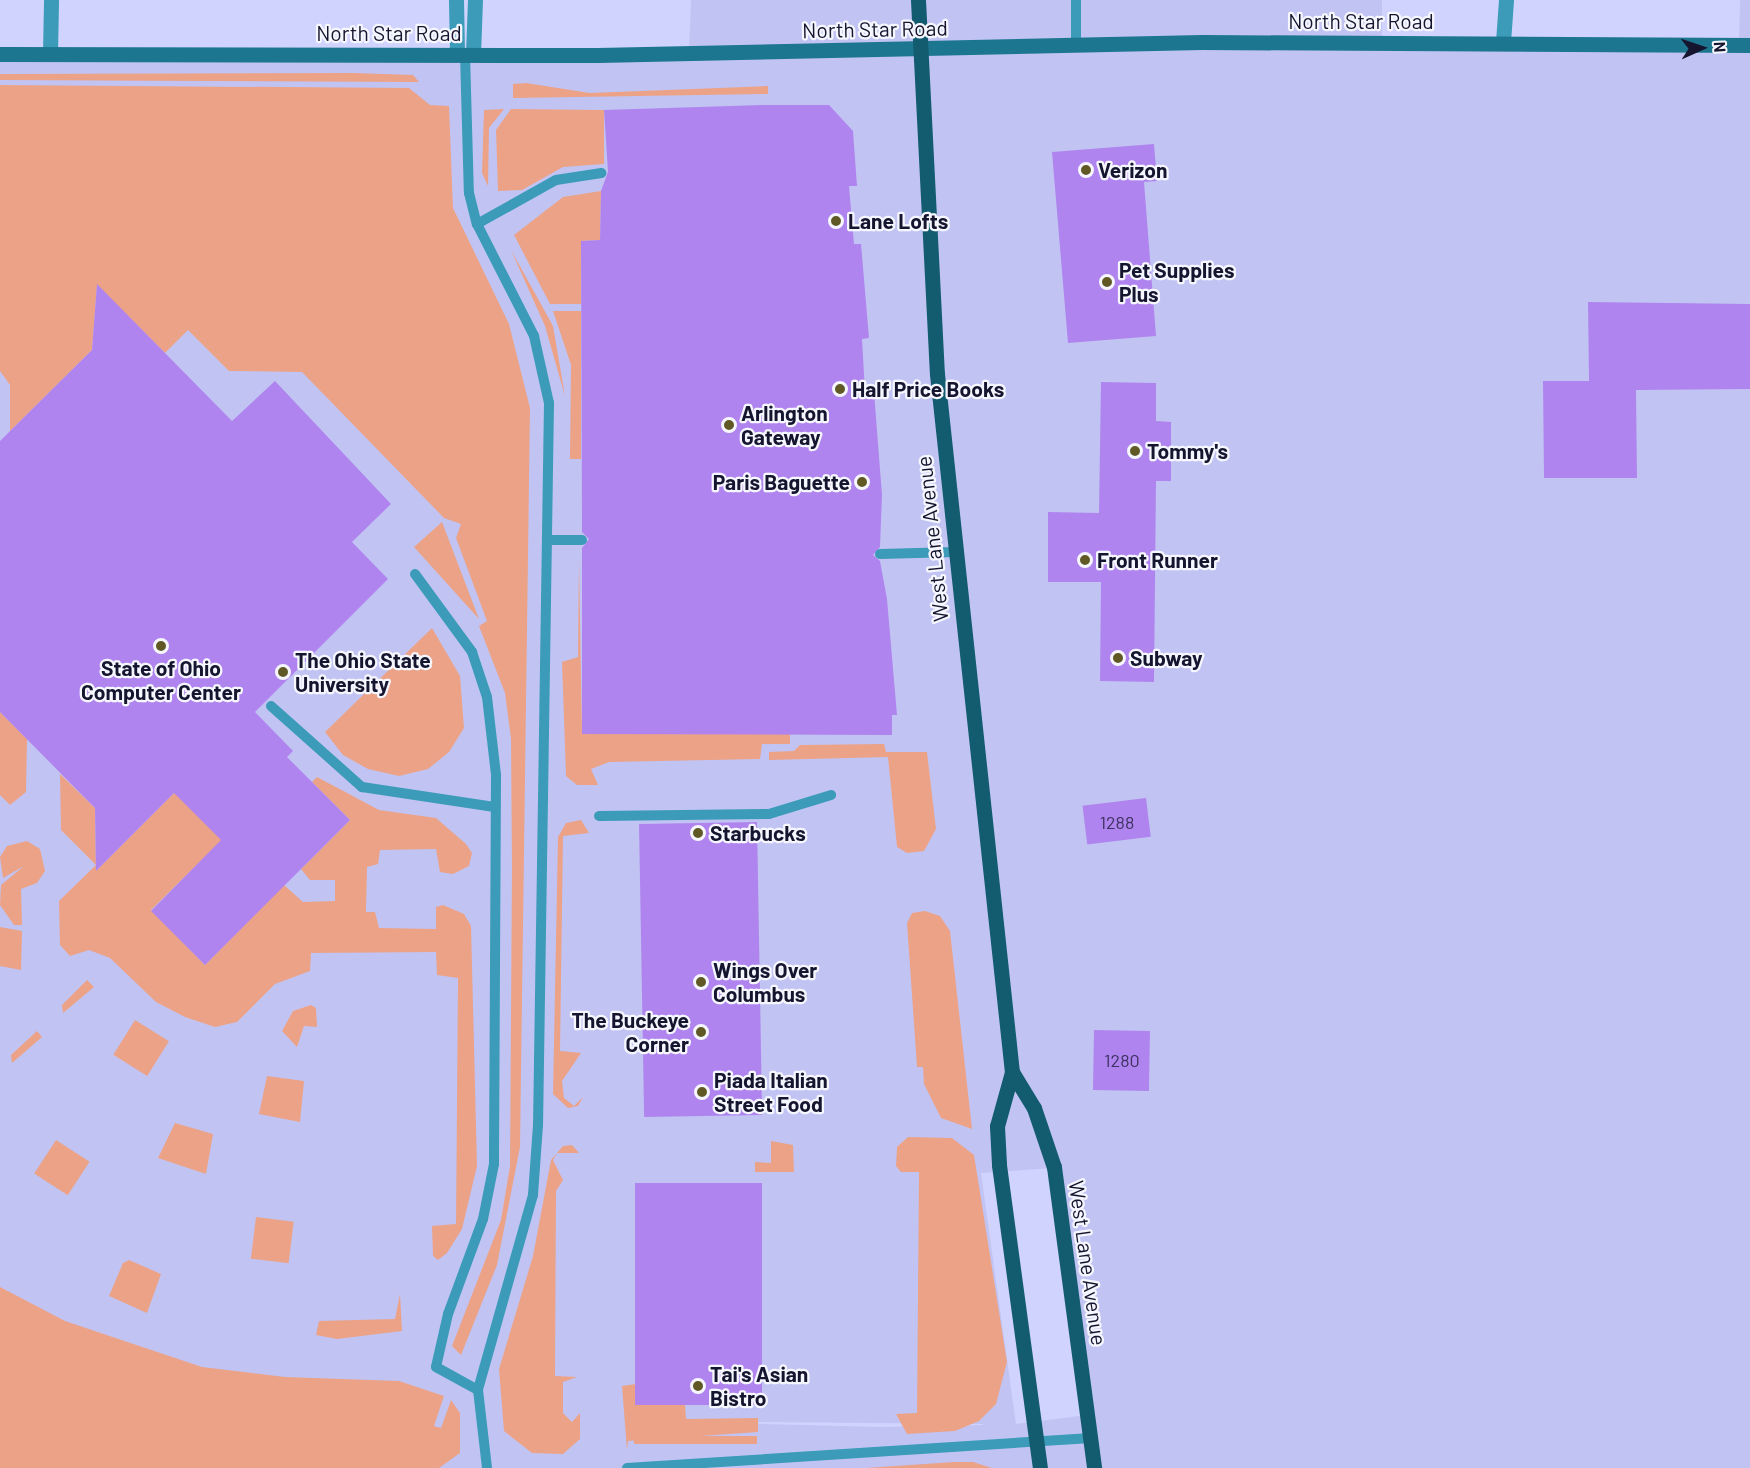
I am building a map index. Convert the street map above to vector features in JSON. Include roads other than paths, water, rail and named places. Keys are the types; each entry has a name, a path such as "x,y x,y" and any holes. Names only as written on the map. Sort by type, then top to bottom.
{"main road":[{"name":"West Lane Avenue","path":"918,0 918,50 937,374 1012,1072 997,1126 999,1165 1040,1468"},
{"name":"West Lane Avenue","path":"1012,1072 1034,1108 1054,1167 1094,1468"}],"street":[{"path":"50,54 51,0"},
{"path":"456,0 465,54"},
{"path":"465,54 475,0"},
{"path":"1503,42 1506,0"},
{"name":"North Star Road","path":"0,54 465,54 918,50 1076,44 1503,42 1750,45"}],"lane":[{"path":"1076,0 1076,44"},
{"path":"465,54 466,162 477,224 518,302 544,372 549,403 534,1183 478,1390 488,1468"},
{"path":"477,224 556,180 601,173"},
{"path":"548,540 582,540"},
{"path":"880,554 955,552"},
{"path":"414,574 472,652 483,686 495,807 494,1164 483,1219 448,1314 436,1366 478,1390"},
{"path":"270,706 362,787 495,807"},
{"path":"599,816 770,814 831,795"},
{"path":"627,1468 1090,1438"}],"place":[{"name":"Verizon","path":"1086,170"},
{"name":"Lane Lofts","path":"836,221"},
{"name":"Pet Supplies Plus","path":"1107,282"},
{"name":"Half Price Books","path":"840,389"},
{"name":"Arlington Gateway","path":"729,425"},
{"name":"Tommy's","path":"1135,451"},
{"name":"Paris Baguette","path":"862,482"},
{"name":"Front Runner","path":"1085,560"},
{"name":"State of Ohio Computer Center","path":"161,646"},
{"name":"Subway","path":"1118,658"},
{"name":"The Ohio State University","path":"283,672"},
{"name":"Starbucks","path":"698,833"},
{"name":"Wings Over Columbus","path":"701,982"},
{"name":"The Buckeye Corner","path":"701,1032"},
{"name":"Piada Italian Street Food","path":"702,1092"},
{"name":"Tai's Asian Bistro","path":"698,1386"}]}
